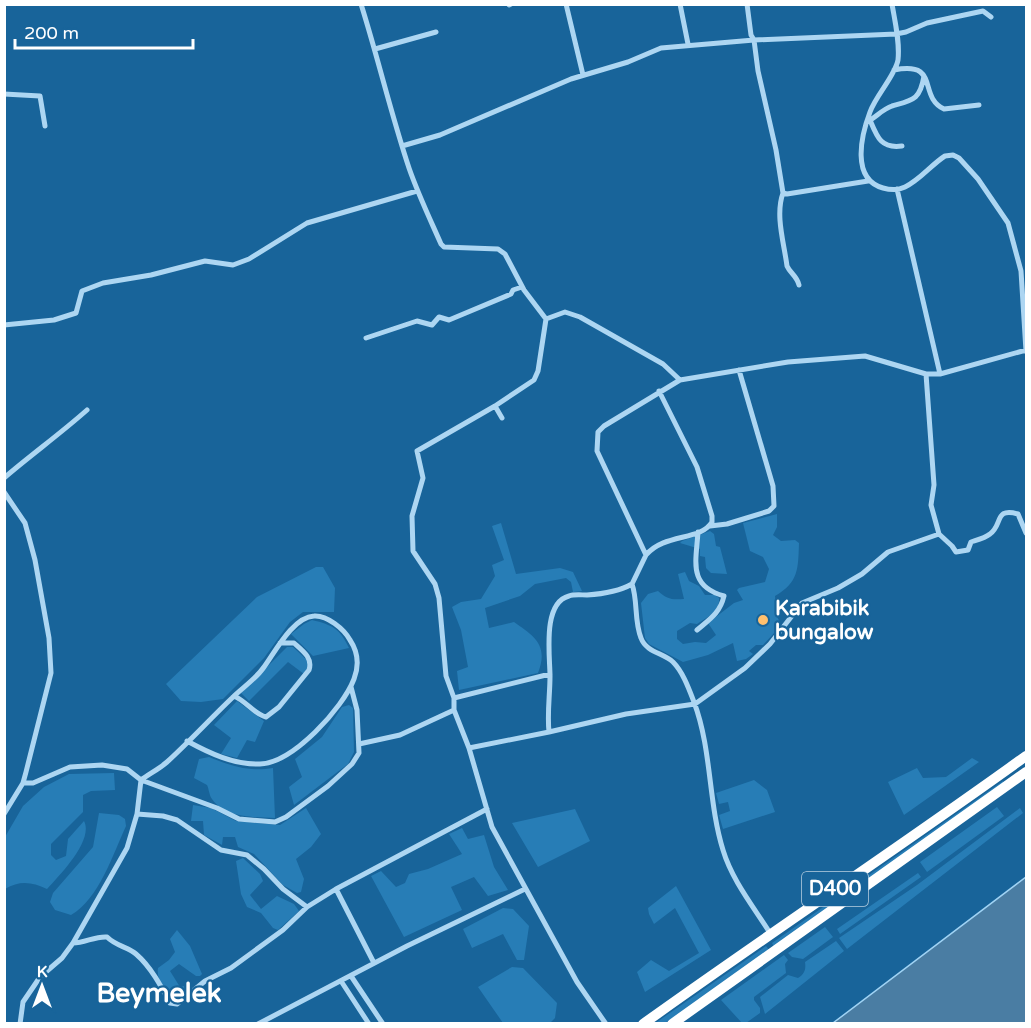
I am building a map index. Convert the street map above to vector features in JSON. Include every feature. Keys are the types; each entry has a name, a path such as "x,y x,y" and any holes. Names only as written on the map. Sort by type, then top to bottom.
{"highway":[{"name":"D400","path":"643,1023 1026,756"},
{"name":"D400","path":"672,1023 1026,772"}],"street":[{"path":"361,4 417,191 444,247 498,249 505,254 522,287 546,319 538,371 534,380 495,406 417,451 423,478 412,516 413,551 435,584 439,598 446,676 454,698 454,710 469,748 492,827 577,982 606,1023"},
{"path":"680,4 688,44"},
{"path":"747,4 751,35 754,40 783,193 780,205 787,266 797,278 799,285"},
{"path":"868,181 862,166 861,150 878,94 898,60 892,4"},
{"path":"565,5 583,75"},
{"path":"402,146 440,135 583,75 628,62 661,48 754,40 896,34 906,33 927,23 946,21 983,11 991,17"},
{"path":"375,49 436,32"},
{"path":"894,70 919,69 940,106 953,109 979,105"},
{"path":"869,121 887,108 915,98 920,91 924,76"},
{"path":"4,94 40,96 45,126"},
{"path":"869,121 885,145 902,146"},
{"path":"646,555 605,470 597,451 596,441 598,432 604,426 659,391 680,380 788,362 865,356 926,374 940,374 1026,351 1025,286 1008,223 978,179 959,158 953,155 945,156 906,186 897,189 886,189 868,181 783,193"},
{"path":"897,189 920,279 940,374"},
{"path":"4,325 54,320 76,314 82,291 104,284 205,261 233,265 249,259 307,223 417,191"},
{"path":"366,338 417,321 432,325 439,317 449,320 511,294 513,290 522,287"},
{"path":"546,319 565,312 580,317 663,364 680,380"},
{"path":"549,732 550,619 556,605 567,596 620,590 632,584 646,555 657,545 710,526 727,524 769,512 774,506 774,486 739,369"},
{"path":"926,374 934,485 930,505 939,534 956,552 961,553 968,550 971,542 990,535 1003,514 1013,513 1018,514 1026,533"},
{"path":"659,391 697,467 712,516 710,526"},
{"path":"495,406 502,418"},
{"path":"4,478 87,410"},
{"path":"4,492 25,523 35,560 50,638 51,674 23,783 4,814"},
{"path":"697,630 716,614 724,596 702,585 697,575 698,532"},
{"path":"469,748 626,714 694,704 746,668 776,637 802,603 838,588 862,574 888,552 939,534"},
{"path":"632,584 640,637 650,649 671,661 679,669 694,704 706,751 714,812 730,869 770,933"},
{"path":"20,1023 23,1002 40,977 62,958 73,943 127,848 137,814 141,780 165,764 187,741 262,670 292,628 314,616 327,620 345,632 352,643 358,667 351,687 308,741 285,756 261,765 213,755 187,741"},
{"path":"234,696 260,716 266,717 279,707 309,670 311,664 309,658 294,643 280,643"},
{"path":"454,698 550,674"},
{"path":"23,783 33,783 70,767 102,765 127,769 141,780 217,808 239,819 275,822 286,817 328,786 352,764 359,753 357,710 351,687"},
{"path":"359,744 400,735 454,710"},
{"path":"73,943 84,943 107,937 113,943 135,953 158,981 170,1003 177,1004 205,981 231,968 283,930 307,907 336,889 487,809"},
{"path":"137,814 163,816 177,820 221,850 247,855 283,889 307,907"},
{"path":"336,889 374,963"},
{"path":"258,1023 434,932 525,889"},
{"path":"351,976 383,1023"},
{"path":"341,981 369,1023"}],"shaded area":[{"path":"777,514 777,527 773,535 781,541 795,540 799,543 798,560 793,580 775,596 777,617 780,622 776,631 763,645 756,645 749,651 753,654 737,661 733,643 708,655 683,662 649,644 645,638 641,603 648,594 658,591 670,598 684,599 678,574 685,572 689,581 699,586 705,595 715,595 719,598 719,603 715,611 697,624 690,623 677,631 677,639 683,644 706,643 716,635 708,623 734,603 743,600 737,590 739,588 765,582 769,569 763,557 750,551 743,523"},
{"path":"501,523 516,574 560,568 573,572 582,591 573,592 571,582 566,578 535,584 520,596 485,608 489,628 514,622 538,642 542,655 538,673 459,690 457,671 468,667 461,630 452,607 461,602 481,599 495,576 492,565 504,560 492,526"},
{"path":"710,531 714,534 716,546 720,547 727,574 711,573 706,568 705,557 700,556 700,549 680,543"},
{"path":"316,567 323,567 335,588 334,612 303,612 290,622 264,658 223,699 201,702 181,701 166,684 257,597"},
{"path":"312,620 335,629 349,648 313,656 291,634"},
{"path":"287,647 293,647 308,661 304,674 288,662 249,701 241,693"},
{"path":"237,701 264,721 255,742 247,740 237,758 221,754 231,738 214,725"},
{"path":"349,705 353,708 354,752 348,764 294,805 289,787 302,777 295,759 322,737 342,707"},
{"path":"209,757 240,767 273,768 275,818 240,815 224,810 218,805 211,797 207,785 194,778 199,759"},
{"path":"972,758 979,762 904,815 888,782 917,768 923,778 946,777"},
{"path":"114,773 115,790 91,791 83,795 83,812 51,844 51,855 56,860 66,856 68,839 84,821 86,829 80,847 47,889 26,883 5,889 5,837 23,806 44,787 69,774"},
{"path":"754,780 767,790 775,812 723,829 719,815 730,811 728,802 719,804 716,793"},
{"path":"1003,781 1005,784 774,947 772,943"},
{"path":"193,805 211,808 236,821 280,825 306,808 321,834 311,847 296,859 304,879 301,892 297,893 283,885 254,854 238,847 235,837 223,837 222,845 204,835 203,821 191,821"},
{"path":"997,807 1004,816 927,872 920,862"},
{"path":"1020,808 1023,813 847,949 839,938 917,885"},
{"path":"575,809 590,841 538,867 512,823"},
{"path":"99,813 119,815 125,819 126,826 110,862 97,887 81,908 71,915 55,910 50,902 53,893 93,847"},
{"path":"462,828 468,839 484,835 494,867 508,890 488,896 474,877 451,887 462,910 404,937 371,876 381,871 396,887 405,883 409,874 428,869 462,854 449,834"},
{"path":"243,858 260,874 263,881 250,895 261,909 277,896 294,904 299,911 278,930 273,928 261,913 247,907 241,894 236,861"},
{"path":"918,873 921,877 840,934 837,929"},
{"path":"1026,877 1026,1023 833,1023"},
{"path":"676,886 711,950 645,992 637,972 651,960 669,971 699,953 675,908 654,924 649,914 648,908"},
{"path":"503,908 513,909 529,926 524,960 517,960 503,934 472,948 463,929"},
{"path":"825,927 833,937 803,959 792,957 788,953"},
{"path":"177,930 190,946 202,974 196,976 179,964 170,971 180,987 184,986 188,989 174,1001 162,986 158,977 158,968 175,952 170,939"},
{"path":"836,941 844,951 765,1014 760,997 788,975 798,978 804,971 805,962"},
{"path":"766,946 770,951 665,1023 654,1024"},
{"path":"784,955 788,960 785,964 786,973 754,997 760,1013 746,1023 742,1023 721,1000"},
{"path":"512,967 523,968 557,1003 555,1018 550,1023 503,1023 478,987"}],"place":[{"name":"Karabibik bungalow","path":"763,620"}],"district":[{"name":"Beymelek","path":"159,993"}]}
